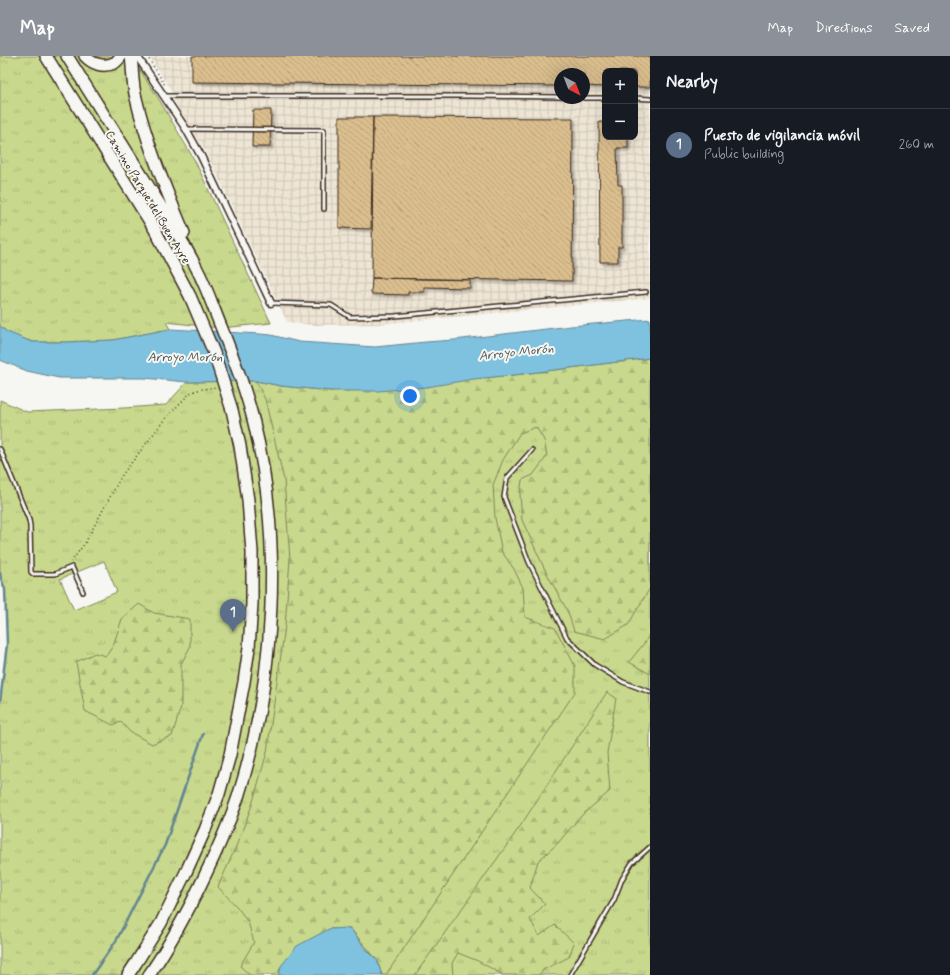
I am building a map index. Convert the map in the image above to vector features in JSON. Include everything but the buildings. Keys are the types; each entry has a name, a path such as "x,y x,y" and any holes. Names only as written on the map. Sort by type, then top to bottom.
{"highway":[{"name":"Camino Parque del Buen Ayre","path":"46,56 154,228 190,296 214,353 232,410 240,446 248,500 252,552 252,604 244,682 230,755 219,794 186,872 161,923 128,975"},
{"name":"Camino Parque del Buen Ayre","path":"67,56 176,230 199,273 212,302 232,355 254,423 262,463 271,539 271,603 268,651 260,704 249,760 224,835 205,876 184,918 149,975"},
{"path":"85,56 88,60 94,63 106,65 115,62 121,56"},
{"path":"132,56 132,77 135,97 144,132 199,273"}],"street":[{"path":"137,56 186,129 271,303"}],"lane":[{"path":"164,96 554,97"},
{"path":"590,98 602,98"},
{"path":"638,98 650,99"},
{"path":"186,129 324,130 324,209"},
{"path":"271,303 331,304 350,317 395,316 646,292"},
{"path":"0,449 29,520 31,572 33,574 55,574 72,566 83,592"},
{"path":"532,450 508,478 504,497 529,562 568,638 595,666 623,682 650,692"},
{"path":"570,975 614,900 622,879 632,863 650,847"}],"path":[{"path":"147,56 170,92 171,96"},
{"path":"63,571 85,543 122,475 165,420 190,394 197,390 212,388 224,383"}],"shaded area":[{"path":"149,56 650,56 650,298 379,324 313,325 287,322 207,154 171,96 172,92"}],"green space":[{"path":"0,56 131,56 160,101 195,161 271,323 221,328 166,322 170,329 113,340 67,342 32,342 7,332 0,326"},
{"path":"650,358 650,975 382,975 377,960 281,966 279,975 0,975 0,702 7,644 5,589 0,573 0,400 27,412 124,408 166,405 187,382 256,381 281,386 331,391 514,375","holes":["104,561 117,592 74,610 60,579"]},
{"path":"650,358 650,588 628,625 605,639 574,631 568,612 546,572 522,520 520,494 522,480 533,475 547,456 544,440 536,427 520,433 503,460 493,485 495,518 502,552 514,569 523,588 525,617 555,628 575,666 575,692 386,975 382,975 377,960 350,928 329,929 281,966 279,975 250,975 240,966 254,942 248,922 238,908 218,887 252,805 267,752 285,626 290,559 284,480 265,399 256,381 281,386 331,391 514,375"},
{"path":"139,604 154,613 190,619 190,647 181,664 181,707 172,736 152,744 130,732 121,722 113,725 85,711 76,662 95,653 106,656 113,646 122,619"},
{"path":"650,632 650,674 629,662 646,641"},
{"path":"607,692 616,698 607,753 610,791 581,816 557,844 538,861 530,888 545,904 530,919 539,936 555,925 574,943 569,957 545,969 538,975 503,975 478,961 458,953 452,963 453,975 415,975 521,825"}],"water":[{"name":"Arroyo Morón","path":"650,319 650,358 474,379 427,387 378,391 331,391 281,386 256,381 187,382 144,378 59,378 27,371 0,360 0,326 7,332 32,342 113,340 170,329 260,334 271,335 299,342 375,347"},
{"path":"350,928 365,948 377,960 382,975 279,975 281,966 297,946 329,929"}],"waterway":[{"path":"0,573 5,589 7,644 0,702"},
{"path":"92,975 116,941 165,845 203,734"}],"place":[{"name":"Puesto de vigilancia móvil","path":"233,632"}]}
